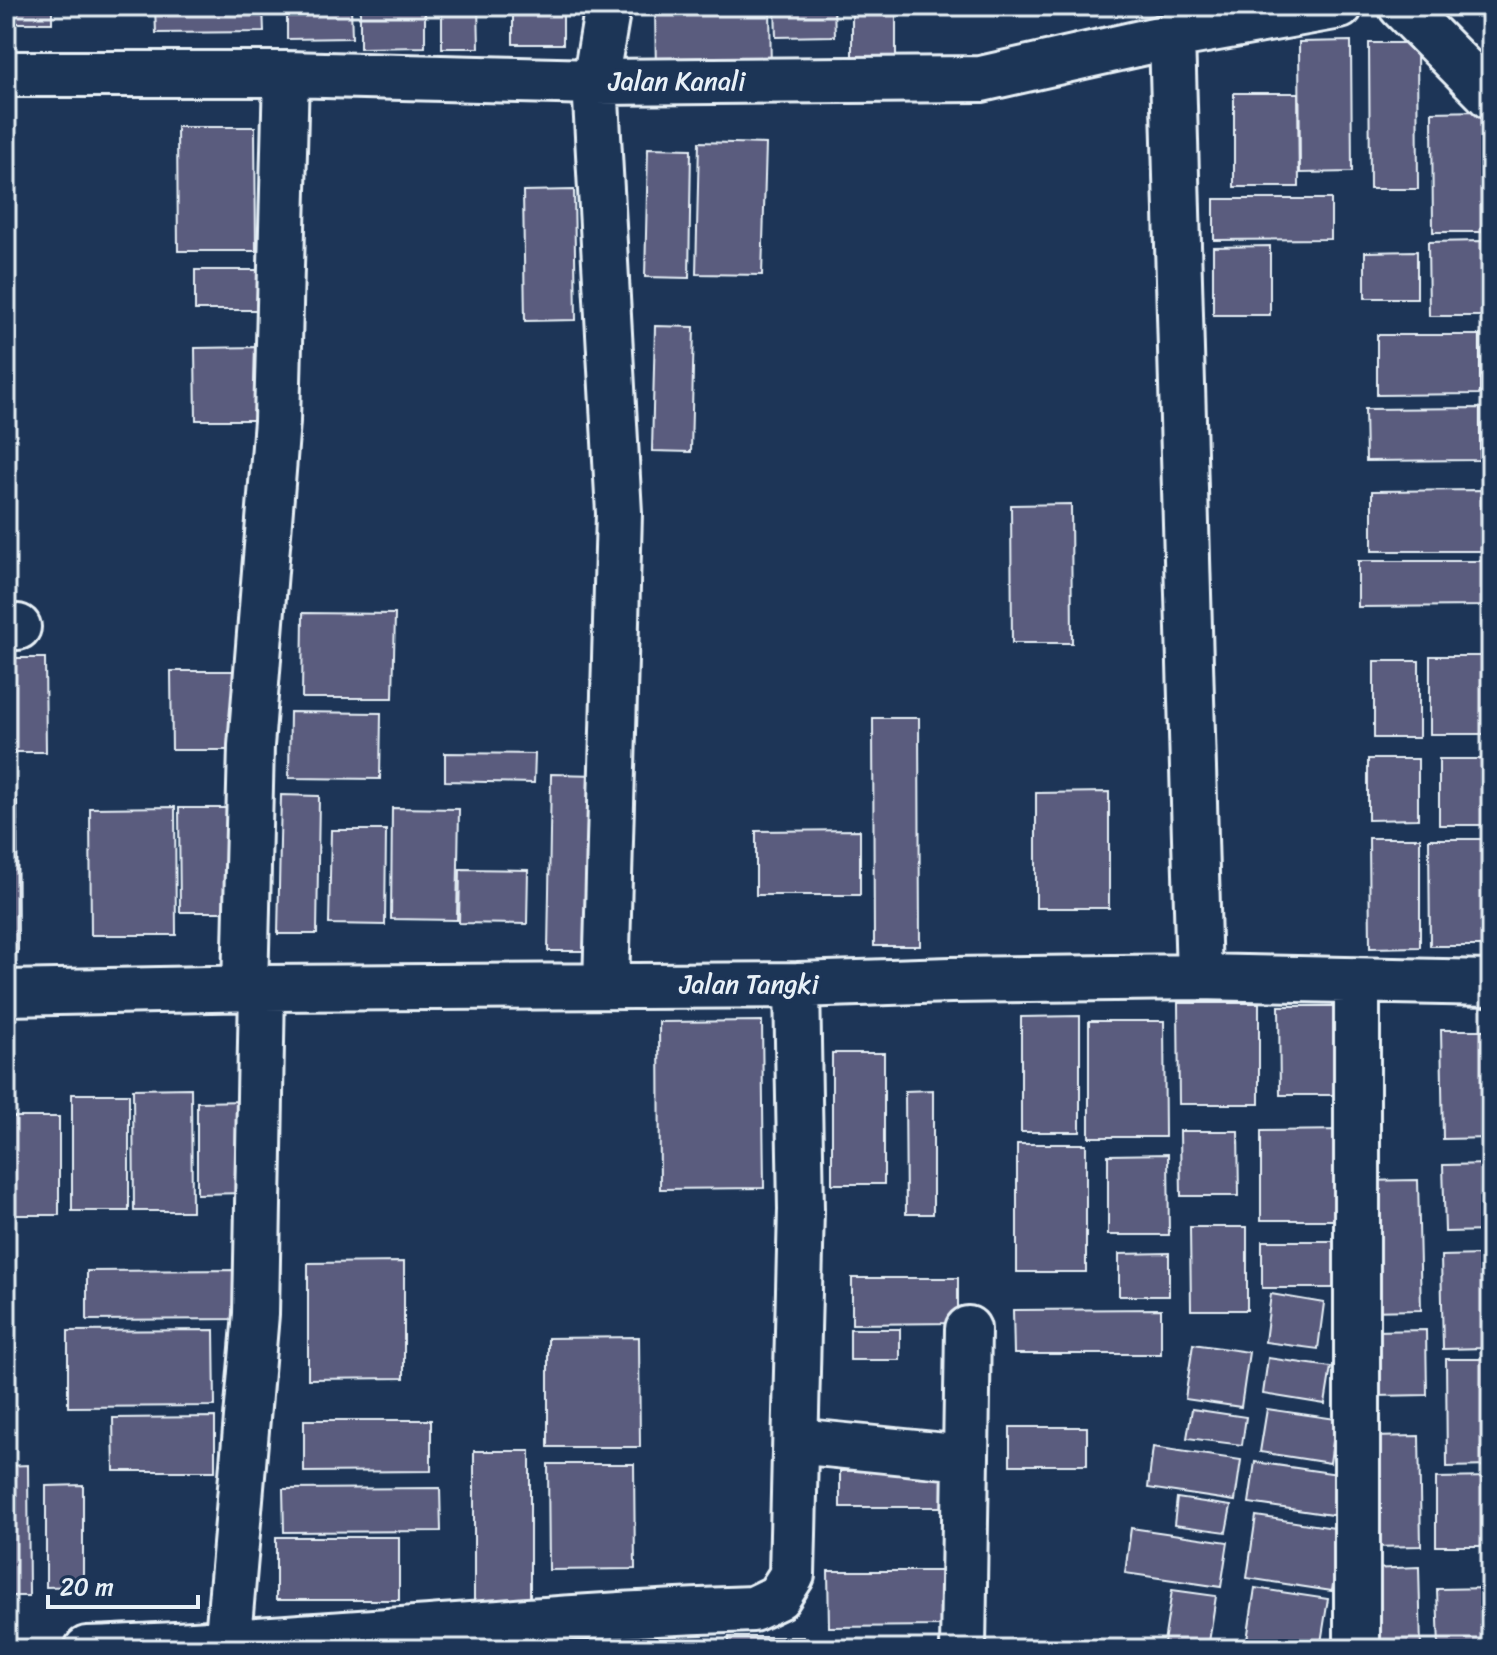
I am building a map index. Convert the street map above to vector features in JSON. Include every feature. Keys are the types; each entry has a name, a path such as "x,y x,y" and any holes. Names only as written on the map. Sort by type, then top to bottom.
{"street":[{"path":"606,986 619,513 595,82 608,6"},
{"name":"Jalan Kanali","path":"6,74 286,74 595,82 981,79 1172,36 1340,6"},
{"path":"1401,6 1491,97"},
{"path":"1172,36 1199,977"},
{"path":"227,1646 256,1314 251,746 277,421 286,74"},
{"name":"Jalan Tangki","path":"6,993 254,988 797,985 1199,977 1491,983"},
{"path":"1357,981 1357,1649"},
{"path":"87,1649 227,1646 381,1631 753,1609 778,1597 792,1575 801,1209 797,985"},
{"path":"963,1649 968,1329"},
{"path":"796,1441 965,1458"}],"building":[{"path":"6,6 52,6 52,23 6,23"},
{"path":"155,6 263,6 264,32 156,33"},
{"path":"287,6 351,6 352,38 287,39"},
{"path":"360,6 425,6 425,47 360,48"},
{"path":"442,6 478,6 479,48 442,48"},
{"path":"513,6 563,6 563,44 513,44"},
{"path":"655,6 770,6 771,73 656,74"},
{"path":"775,6 834,6 835,36 776,37"},
{"path":"852,6 896,6 896,67 852,67"},
{"path":"1351,41 1352,172 1300,173 1299,42"},
{"path":"1369,43 1417,43 1418,189 1370,189"},
{"path":"1234,93 1298,93 1299,187 1234,187"},
{"path":"1481,111 1482,232 1433,232 1432,112"},
{"path":"177,127 255,127 256,251 178,251"},
{"path":"699,142 766,144 762,275 696,274"},
{"path":"648,148 691,149 689,278 645,277"},
{"path":"574,190 576,320 525,321 523,191"},
{"path":"1214,199 1331,199 1331,239 1214,240"},
{"path":"1483,241 1483,316 1429,316 1428,242"},
{"path":"1270,246 1270,315 1213,315 1213,247"},
{"path":"1417,251 1417,298 1365,298 1365,252"},
{"path":"195,270 259,270 259,310 195,310"},
{"path":"655,326 694,327 691,452 652,451"},
{"path":"1377,335 1480,335 1480,394 1377,395"},
{"path":"260,347 260,420 196,420 195,348"},
{"path":"1480,408 1480,460 1366,461 1365,409"},
{"path":"1481,490 1481,551 1372,551 1372,491"},
{"path":"1071,504 1072,643 1012,643 1011,505"},
{"path":"1358,561 1486,561 1486,606 1358,607"},
{"path":"303,613 395,614 393,698 302,698"},
{"path":"1430,656 1491,656 1491,734 1430,734"},
{"path":"6,658 45,658 46,752 6,752"},
{"path":"1374,661 1419,661 1419,738 1374,738"},
{"path":"171,671 237,671 237,750 172,750"},
{"path":"290,712 381,713 380,779 289,778"},
{"path":"873,718 919,718 920,946 874,946"},
{"path":"445,753 535,754 534,783 445,781"},
{"path":"1368,759 1418,759 1418,819 1368,820"},
{"path":"1439,759 1491,759 1491,825 1439,825"},
{"path":"551,774 599,775 596,951 548,951"},
{"path":"1109,792 1109,908 1036,908 1036,793"},
{"path":"281,795 319,796 317,934 278,934"},
{"path":"6,801 17,801 18,953 6,953"},
{"path":"175,807 176,935 91,935 90,808"},
{"path":"179,808 234,808 234,912 180,912"},
{"path":"392,808 459,809 457,920 391,919"},
{"path":"331,830 386,830 385,925 329,924"},
{"path":"860,830 860,895 756,895 756,831"},
{"path":"1369,838 1420,838 1420,947 1370,948"},
{"path":"1429,839 1491,839 1491,946 1430,946"},
{"path":"460,869 528,870 527,924 459,923"},
{"path":"1178,1003 1259,1003 1259,1104 1179,1104"},
{"path":"1279,1006 1345,1006 1345,1095 1280,1095"},
{"path":"1080,1016 1080,1132 1021,1132 1021,1017"},
{"path":"762,1021 764,1188 660,1189 659,1022"},
{"path":"1089,1021 1164,1021 1165,1137 1089,1137"},
{"path":"1441,1030 1490,1030 1491,1138 1443,1139"},
{"path":"832,1053 884,1053 884,1184 832,1184"},
{"path":"191,1088 192,1211 134,1211 133,1089"},
{"path":"933,1090 933,1214 906,1214 905,1091"},
{"path":"72,1094 129,1094 129,1211 72,1211"},
{"path":"246,1101 246,1193 197,1194 197,1102"},
{"path":"9,1117 59,1117 59,1215 9,1215"},
{"path":"1350,1130 1350,1220 1261,1220 1261,1131"},
{"path":"1180,1131 1238,1131 1239,1196 1181,1196"},
{"path":"1017,1144 1086,1144 1086,1272 1017,1272"},
{"path":"1168,1154 1169,1235 1108,1235 1108,1155"},
{"path":"1491,1164 1491,1231 1445,1232 1443,1165"},
{"path":"1418,1180 1421,1310 1363,1311 1360,1181"},
{"path":"1190,1227 1247,1227 1247,1310 1191,1310"},
{"path":"1262,1241 1342,1241 1343,1288 1262,1288"},
{"path":"1169,1253 1169,1296 1119,1296 1119,1254"},
{"path":"1485,1255 1487,1348 1443,1349 1441,1256"},
{"path":"404,1262 404,1378 308,1379 308,1263"},
{"path":"244,1270 244,1319 87,1320 87,1271"},
{"path":"852,1278 958,1278 958,1323 852,1324"},
{"path":"1271,1294 1324,1303 1318,1349 1265,1342"},
{"path":"1161,1309 1161,1354 1014,1354 1013,1310"},
{"path":"850,1329 900,1329 900,1360 850,1360"},
{"path":"214,1330 215,1406 68,1407 68,1331"},
{"path":"1426,1330 1427,1395 1375,1396 1374,1331"},
{"path":"639,1337 640,1447 548,1447 548,1338"},
{"path":"1193,1344 1249,1352 1241,1407 1185,1399"},
{"path":"1268,1358 1331,1367 1325,1404 1263,1394"},
{"path":"1446,1359 1491,1359 1491,1466 1447,1467"},
{"path":"1192,1409 1246,1417 1242,1445 1187,1438"},
{"path":"1267,1409 1336,1419 1330,1463 1260,1452"},
{"path":"215,1417 215,1471 114,1471 113,1418"},
{"path":"304,1420 431,1420 431,1471 304,1472"},
{"path":"1010,1427 1087,1427 1087,1465 1010,1465"},
{"path":"1419,1436 1421,1546 1372,1547 1370,1437"},
{"path":"1153,1447 1241,1460 1235,1501 1148,1488"},
{"path":"474,1451 530,1451 530,1615 474,1616"},
{"path":"1255,1462 1345,1475 1339,1516 1249,1503"},
{"path":"548,1464 634,1464 635,1569 549,1570"},
{"path":"28,1465 29,1596 6,1596 6,1466"},
{"path":"952,1470 953,1507 840,1507 840,1471"},
{"path":"1491,1477 1491,1546 1436,1546 1436,1478"},
{"path":"83,1485 83,1586 46,1587 46,1486"},
{"path":"440,1488 441,1531 284,1532 283,1489"},
{"path":"1177,1498 1231,1506 1226,1532 1174,1525"},
{"path":"1256,1516 1341,1529 1332,1591 1247,1578"},
{"path":"1131,1528 1228,1542 1221,1587 1125,1573"},
{"path":"276,1537 399,1537 399,1600 276,1600"},
{"path":"1419,1567 1421,1649 1371,1649 1369,1569"},
{"path":"828,1571 942,1571 942,1626 829,1627"},
{"path":"1255,1588 1328,1599 1320,1649 1247,1640"},
{"path":"1491,1588 1491,1649 1439,1649 1437,1589"},
{"path":"1172,1590 1216,1596 1208,1649 1163,1649"},
{"path":"729,1637 804,1637 804,1649 729,1649"}]}
